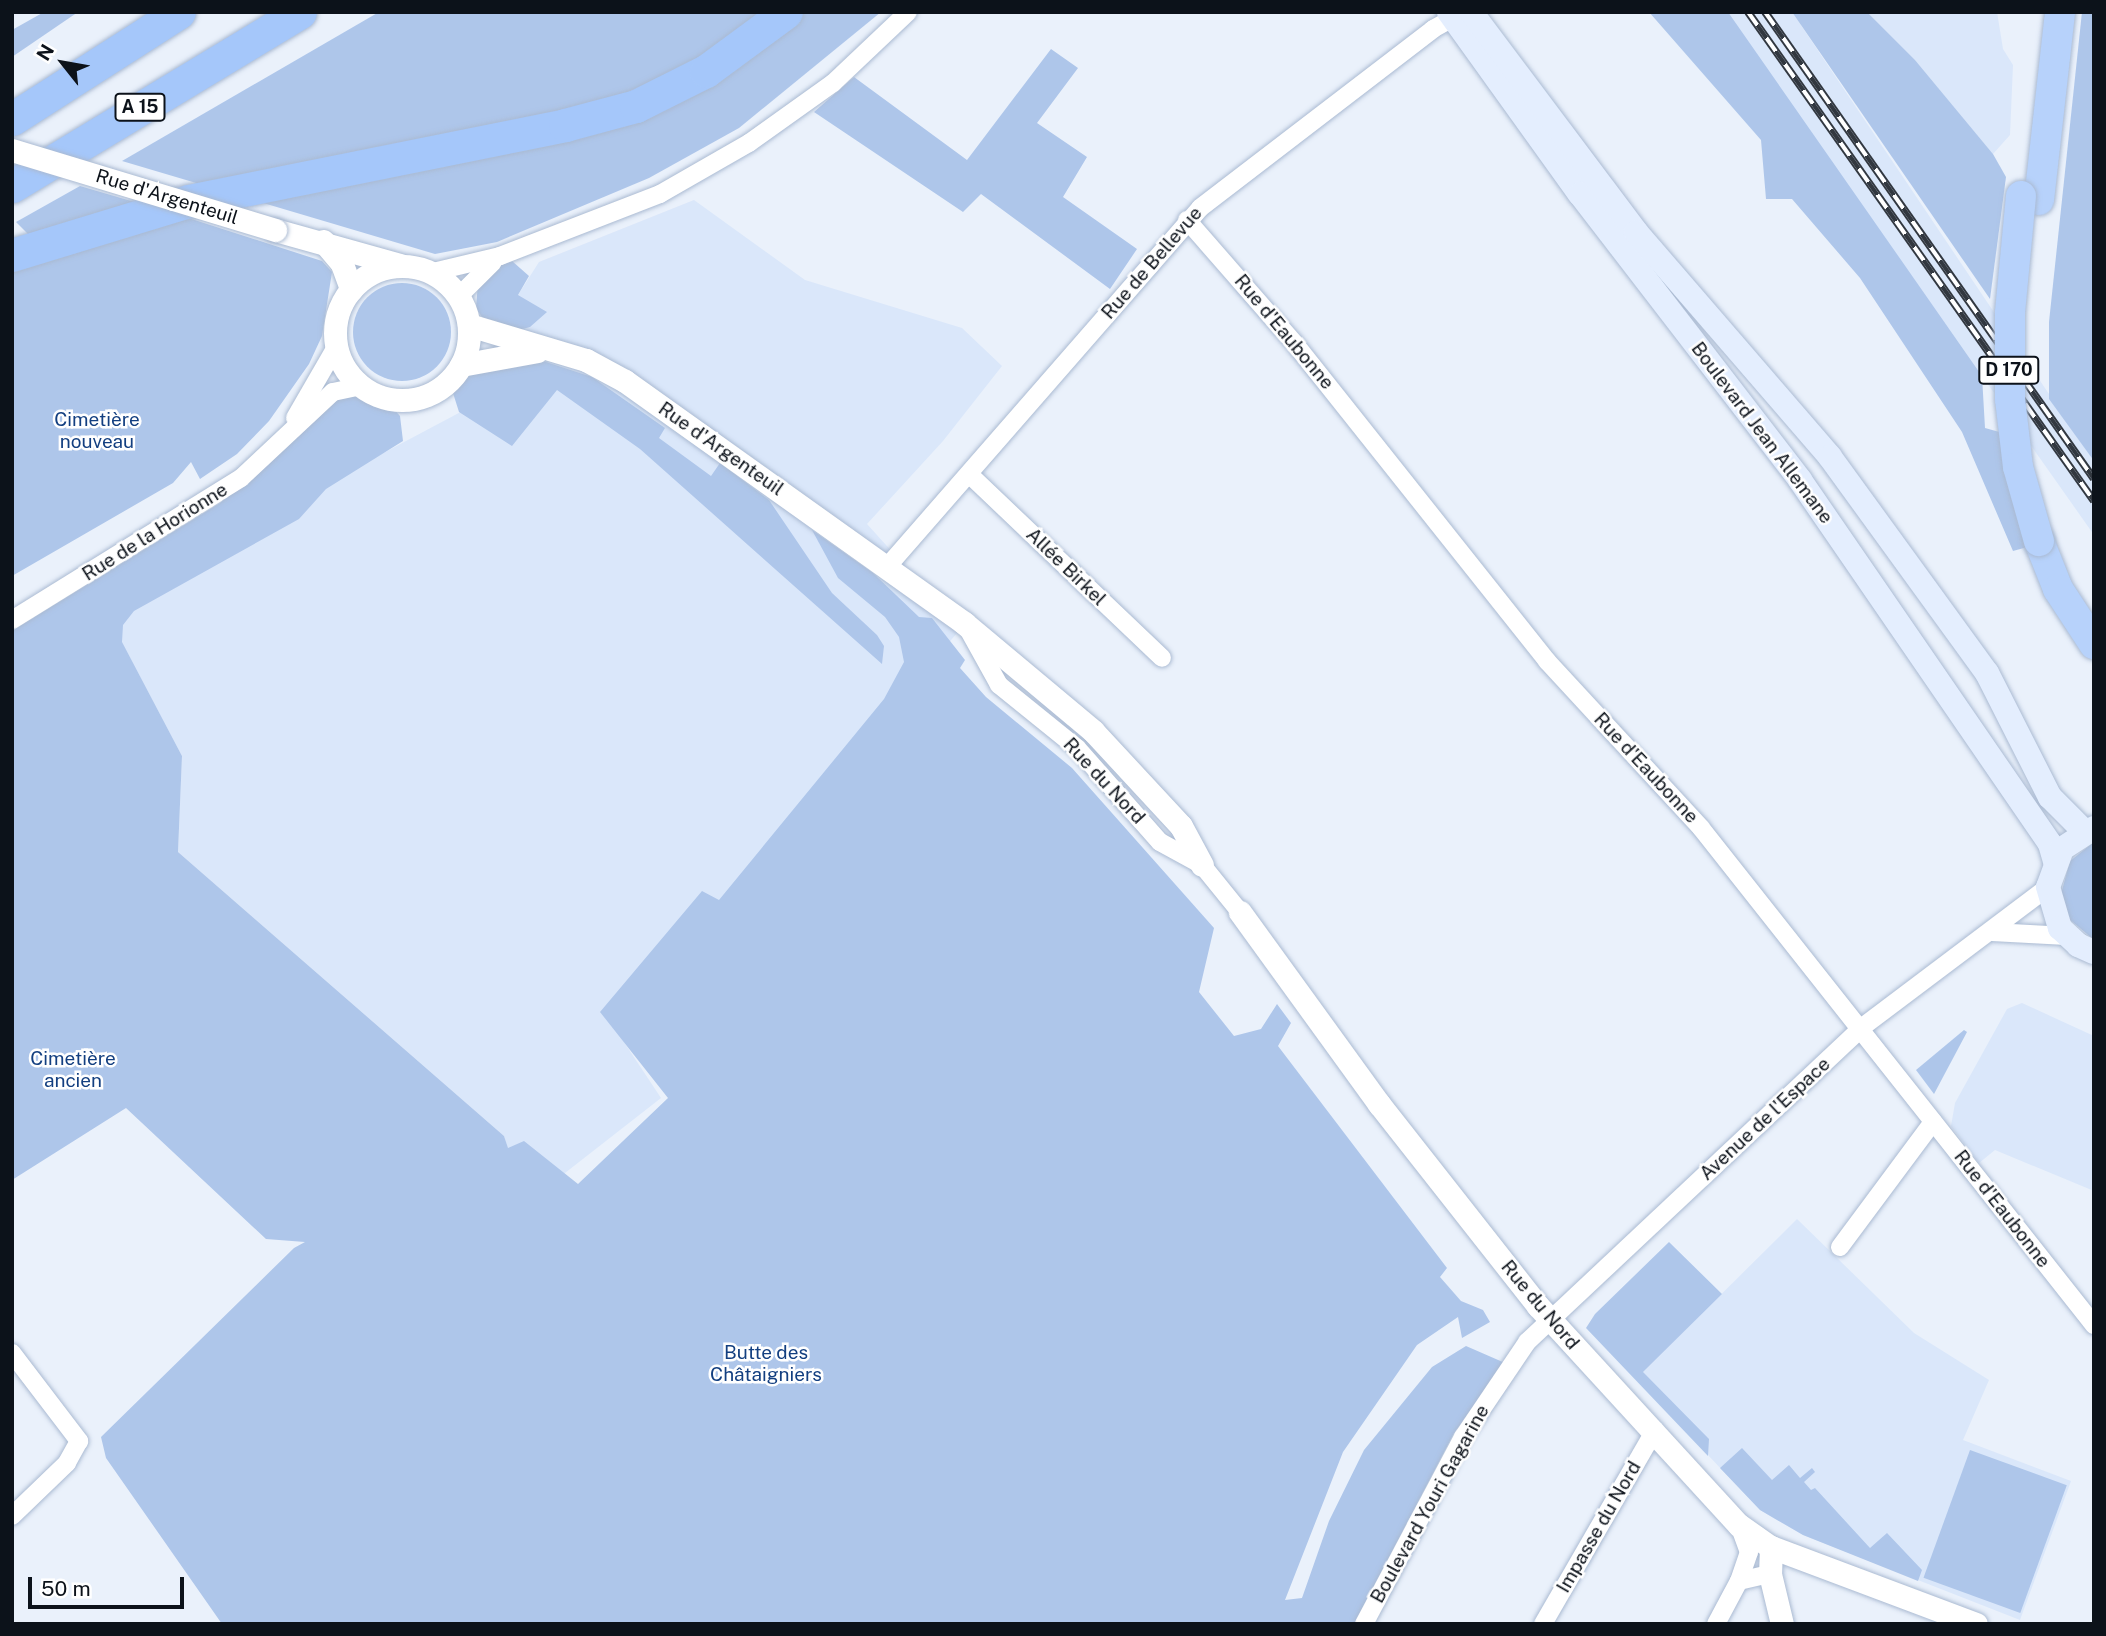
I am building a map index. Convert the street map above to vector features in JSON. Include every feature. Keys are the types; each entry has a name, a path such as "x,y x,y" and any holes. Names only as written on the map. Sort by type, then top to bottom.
{"highway":[{"path":"12,119 179,12"},
{"name":"A 15","path":"12,186 300,12"},
{"path":"12,255 189,201 565,125 636,106 706,71 786,12"},
{"name":"D 170","path":"2030,198 2038,12"},
{"name":"D 170","path":"2060,12 2010,313 2010,399 2018,467 2048,541 2058,589 2094,644"},
{"name":"D 170","path":"2048,541 2094,613"}],"main road":[{"name":"Boulevard Jean Allemane","path":"1460,13 1636,232 1830,457 1987,673 2050,797 2089,830"},
{"name":"Boulevard Jean Allemane","path":"1460,13 1580,194 1800,480 2043,833 2055,861"},
{"path":"2089,830 2055,861 2048,887 2051,908 2067,936 2094,952"}],"street":[{"path":"433,272 459,296 469,325 461,365 445,385 408,400 383,398 361,386 345,369 336,347 335,326 351,289 373,271 400,265 433,272 500,256 660,194 749,143 833,83 908,12"},
{"name":"Rue de Bellevue","path":"887,567 970,475 1187,220 1460,13"},
{"name":"Rue d'Argenteuil","path":"12,150 400,265"},
{"name":"Rue d'Eaubonne","path":"1187,220 1296,344 1547,661 1701,828 2094,1325"},
{"path":"323,241 342,264 351,289"},
{"path":"459,296 500,256"},
{"name":"Rue d'Argenteuil","path":"469,325 545,350 586,360 625,381 887,567"},
{"name":"Rue de la Horionne","path":"288,430 336,347"},
{"name":"Rue d'Argenteuil","path":"461,365 545,350"},
{"name":"Rue de la Horionne","path":"12,620 241,478 288,430 333,392 361,386"},
{"name":"Allée Birkel","path":"970,475 1162,658"},
{"name":"Rue du Nord","path":"887,567 964,623 1093,731 1181,826 1202,865 1240,912 1379,1104 1550,1320 1655,1430 1738,1525 1771,1547 1976,1624"},
{"name":"Avenue de l'Espace","path":"1550,1320 1861,1028 1992,932 2048,887"},
{"path":"1992,932 2067,936"},
{"path":"1840,1247 1933,1122"},
{"name":"Boulevard Youri Gagarine","path":"1364,1624 1463,1437 1527,1342 1550,1320"},
{"path":"12,1353 79,1441 67,1462 12,1516"},
{"name":"Impasse du Nord","path":"1543,1624 1655,1430"},
{"path":"1716,1624 1739,1581 1749,1552 1738,1525"},
{"path":"1771,1547 1770,1574 1782,1624"},
{"path":"1739,1581 1770,1574"}],"shaded area":[{"path":"1726,12 1792,12 2094,461 2094,535"},
{"path":"1867,12 1997,12 2003,49 2013,65 2010,135 1993,154 1915,60"},
{"path":"694,200 805,280 962,328 1002,366 943,441 867,524 961,628 717,924 608,1018 661,1098 524,1205 504,1136 178,852 182,756 101,603 487,398 518,295 539,262"},
{"path":"2022,1003 2094,1036 2094,1191 1995,1150 1979,1163 1951,1126 1955,1103 2007,1009"},
{"path":"1797,1219 1914,1333 1989,1380 1963,1440 2071,1481 2020,1620 1803,1535 1760,1510 1636,1379"}],"green space":[{"path":"44,12 78,12 12,57 12,30"},
{"path":"379,12 881,12 739,128 649,178 497,242 435,254 122,161"},
{"path":"1649,12 1728,12 1982,376 1985,428 2003,433 2031,546 2013,551 1962,432 1860,278 1792,199 1766,199 1761,140"},
{"path":"1792,12 1867,12 1915,60 1993,154 2006,177 1990,299"},
{"path":"2082,12 2094,12 2094,461 2049,399 2049,322"},
{"path":"1051,49 1078,68 1037,123 1087,157 1063,197 1137,249 1110,289 981,194 963,212 814,112 854,77 967,160"},
{"path":"80,186 138,203 29,235 16,222"},
{"name":"Cimetière nouveau","path":"176,214 322,261 332,272 322,336 309,364 269,421 237,454 200,479 191,462 173,483 12,576 12,272"},
{"path":"512,261 529,276 518,295 547,312 530,327 511,332 486,322 476,309 478,282 493,268"},
{"path":"402,283 421,287 437,297 447,313 451,332 447,351 437,367 421,377 402,381 383,377 367,367 357,351 353,332 357,313 367,297 383,287"},
{"path":"514,361 546,362 592,377 665,428 659,438 711,476 720,463 769,500 832,593 877,635 884,646 882,664 640,449 557,390 512,446 459,412 453,393 459,381 483,365"},
{"name":"Butte des Châtaigniers","path":"352,393 392,407 400,416 403,441 326,489 299,519 134,611 123,625 122,642 182,756 178,852 504,1136 508,1148 524,1141 578,1184 668,1098 600,1012 702,891 719,900 884,699 904,662 899,637 885,617 838,578 812,530 873,573 919,617 932,618 965,660 960,668 986,697 1072,768 1214,928 1199,992 1234,1036 1261,1029 1277,1004 1291,1023 1278,1046 1447,1268 1440,1277 1461,1301 1483,1310 1490,1322 1462,1338 1458,1317 1417,1345 1343,1452 1285,1600 1302,1598 1329,1521 1364,1450 1432,1367 1466,1346 1505,1363 1454,1433 1354,1624 222,1624 106,1458 101,1437 294,1248 305,1242 266,1239 126,1108 12,1180 12,631 220,503 286,447 321,407"},
{"path":"2094,842 2094,940 2068,918 2061,894 2070,861"},
{"path":"1964,1030 1967,1032 1934,1094 1916,1070"},
{"path":"1669,1242 1722,1294 1643,1372 1709,1439 1708,1456 1586,1328 1595,1314"},
{"path":"1742,1448 1772,1480 1789,1465 1800,1478 1812,1468 1815,1472 1804,1482 1811,1490 1815,1488 1870,1548 1887,1533 1922,1570 1918,1581 1803,1535 1760,1510 1720,1468"},
{"path":"1970,1450 2067,1485 2020,1613 1923,1578"}],"railway":[{"path":"1748,12 2094,501"},
{"path":"1765,12 2094,479"}],"park label":[{"name":"Cimetière ancien","path":"73,1070"}]}
